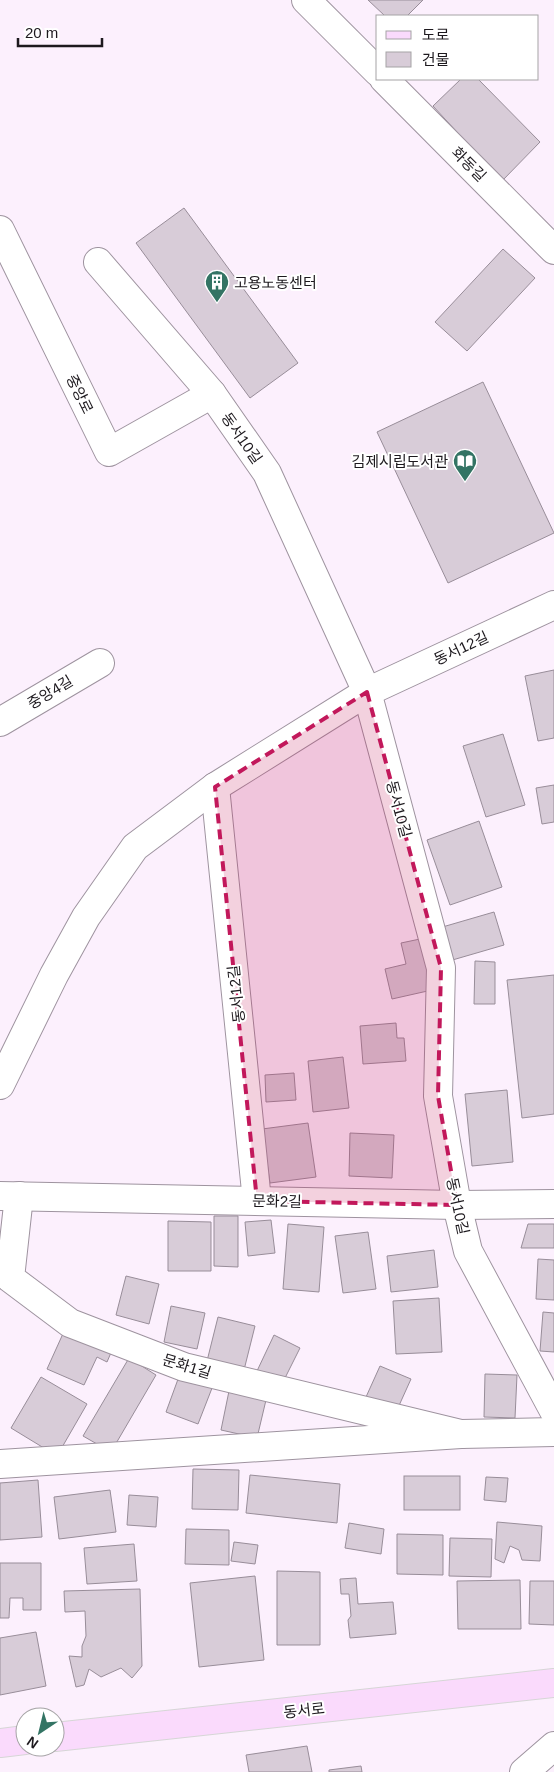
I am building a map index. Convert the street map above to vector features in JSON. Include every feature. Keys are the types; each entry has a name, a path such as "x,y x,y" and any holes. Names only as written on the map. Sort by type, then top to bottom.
{"main road":[{"name":"동서로","path":"65,1736 554,1684"},
{"path":"0,1743 15,1741"}],"street":[{"path":"306,0 376,70"},
{"name":"화동길","path":"385,80 554,250"},
{"name":"중앙로","path":"0,230 109,452 212,394"},
{"name":"동서10길","path":"98,262 212,394 267,473 367,692 442,968 438,1096 457,1205 468,1251 554,1411"},
{"name":"동서12길","path":"0,1085 54,975 86,917 135,847 215,787 367,692 554,605"},
{"name":"중앙4길","path":"0,722 100,663"},
{"name":"동서12길","path":"215,787 257,1200"},
{"name":"문화2길","path":"10,1196 457,1205 554,1204"},
{"name":"문화1길","path":"10,1196 10,1278 70,1323 184,1367 461,1434"},
{"name":"문화1길","path":"0,1464 461,1434 554,1432"},
{"path":"524,1772 554,1746"}],"highlighted area":[{"path":"367,692 441,968 438,1096 457,1205 257,1201 215,787"}],"building":[{"path":"368,0 423,0 408,15 384,15"},
{"path":"460,80 479,80 540,142 502,181 433,106"},
{"name":"고용노동센터","path":"184,208 298,363 250,398 136,243"},
{"path":"503,249 535,278 467,351 435,322"},
{"name":"김제시립도서관","path":"483,382 554,533 448,583 377,432"},
{"path":"554,670 554,738 538,741 525,676"},
{"path":"503,734 525,805 486,817 463,746"},
{"path":"554,785 554,822 542,824 536,788"},
{"path":"479,821 502,887 450,905 427,840"},
{"path":"494,912 504,945 449,961 439,928"},
{"path":"420,939 432,990 392,999 385,969 406,964 401,943"},
{"path":"475,961 495,962 495,1004 474,1004"},
{"path":"554,975 554,1114 522,1118 507,980"},
{"path":"396,1023 397,1038 404,1038 406,1061 363,1064 360,1026"},
{"path":"343,1057 349,1108 313,1112 308,1061"},
{"path":"294,1073 296,1100 266,1102 265,1075"},
{"path":"507,1090 513,1162 472,1166 465,1094"},
{"path":"308,1123 316,1177 270,1183 262,1129"},
{"path":"350,1133 394,1135 392,1178 349,1176"},
{"path":"214,1216 238,1216 238,1267 214,1266"},
{"path":"271,1220 275,1253 248,1256 245,1222"},
{"path":"168,1221 211,1222 211,1271 168,1271"},
{"path":"288,1224 324,1227 319,1292 283,1289"},
{"path":"528,1224 554,1224 554,1248 521,1248"},
{"path":"368,1232 376,1289 343,1293 335,1236"},
{"path":"434,1250 438,1287 391,1292 387,1256"},
{"path":"538,1259 554,1260 554,1300 536,1299"},
{"path":"126,1276 159,1284 149,1324 116,1315"},
{"path":"439,1298 442,1352 396,1354 393,1301"},
{"path":"171,1306 205,1313 197,1349 164,1342"},
{"path":"543,1312 554,1313 554,1352 540,1351"},
{"path":"218,1317 255,1326 244,1370 207,1361"},
{"path":"66,1327 113,1348 107,1362 97,1357 84,1385 47,1369"},
{"path":"274,1335 300,1348 282,1384 257,1371"},
{"path":"129,1358 156,1375 111,1452 83,1436"},
{"path":"380,1366 411,1379 397,1410 366,1397"},
{"path":"181,1371 214,1383 198,1424 166,1412"},
{"path":"485,1374 517,1375 515,1418 484,1417"},
{"path":"41,1377 87,1404 57,1456 11,1428"},
{"path":"229,1391 266,1400 257,1438 221,1430"},
{"path":"193,1469 239,1470 238,1510 192,1509"},
{"path":"250,1475 340,1484 337,1523 246,1513"},
{"path":"404,1476 460,1476 460,1510 404,1510"},
{"path":"486,1477 508,1478 506,1502 484,1500"},
{"path":"38,1480 42,1537 0,1540 0,1483"},
{"path":"110,1490 116,1532 59,1539 54,1497"},
{"path":"129,1495 158,1497 156,1527 127,1525"},
{"path":"497,1522 542,1526 540,1561 522,1560 519,1550 510,1546 504,1563 495,1559"},
{"path":"349,1523 384,1529 381,1554 345,1548"},
{"path":"186,1529 229,1530 229,1565 185,1564"},
{"path":"397,1534 443,1535 443,1575 397,1574"},
{"path":"450,1538 492,1539 491,1577 449,1576"},
{"path":"234,1542 258,1545 255,1564 231,1561"},
{"path":"134,1544 137,1581 87,1584 84,1548"},
{"path":"0,1563 41,1563 41,1610 23,1610 23,1598 10,1598 9,1618 0,1618"},
{"path":"277,1571 320,1572 320,1645 277,1645"},
{"path":"255,1576 264,1660 199,1667 190,1583"},
{"path":"356,1578 358,1604 393,1602 396,1634 350,1638 348,1620 351,1616 349,1594 341,1594 340,1579"},
{"path":"520,1580 521,1629 458,1629 457,1581"},
{"path":"530,1581 554,1581 554,1625 529,1624"},
{"path":"140,1589 142,1666 132,1678 121,1668 101,1677 89,1669 84,1685 76,1687 69,1656 82,1657 82,1646 86,1636 85,1611 65,1612 64,1591"},
{"path":"36,1632 46,1686 0,1695 0,1638"},
{"path":"307,1746 312,1772 249,1772 246,1755"},
{"path":"361,1766 362,1772 329,1772 329,1770"}],"place":[{"name":"고용노동센터","path":"217,303"},
{"name":"김제시립도서관","path":"465,482"}]}
